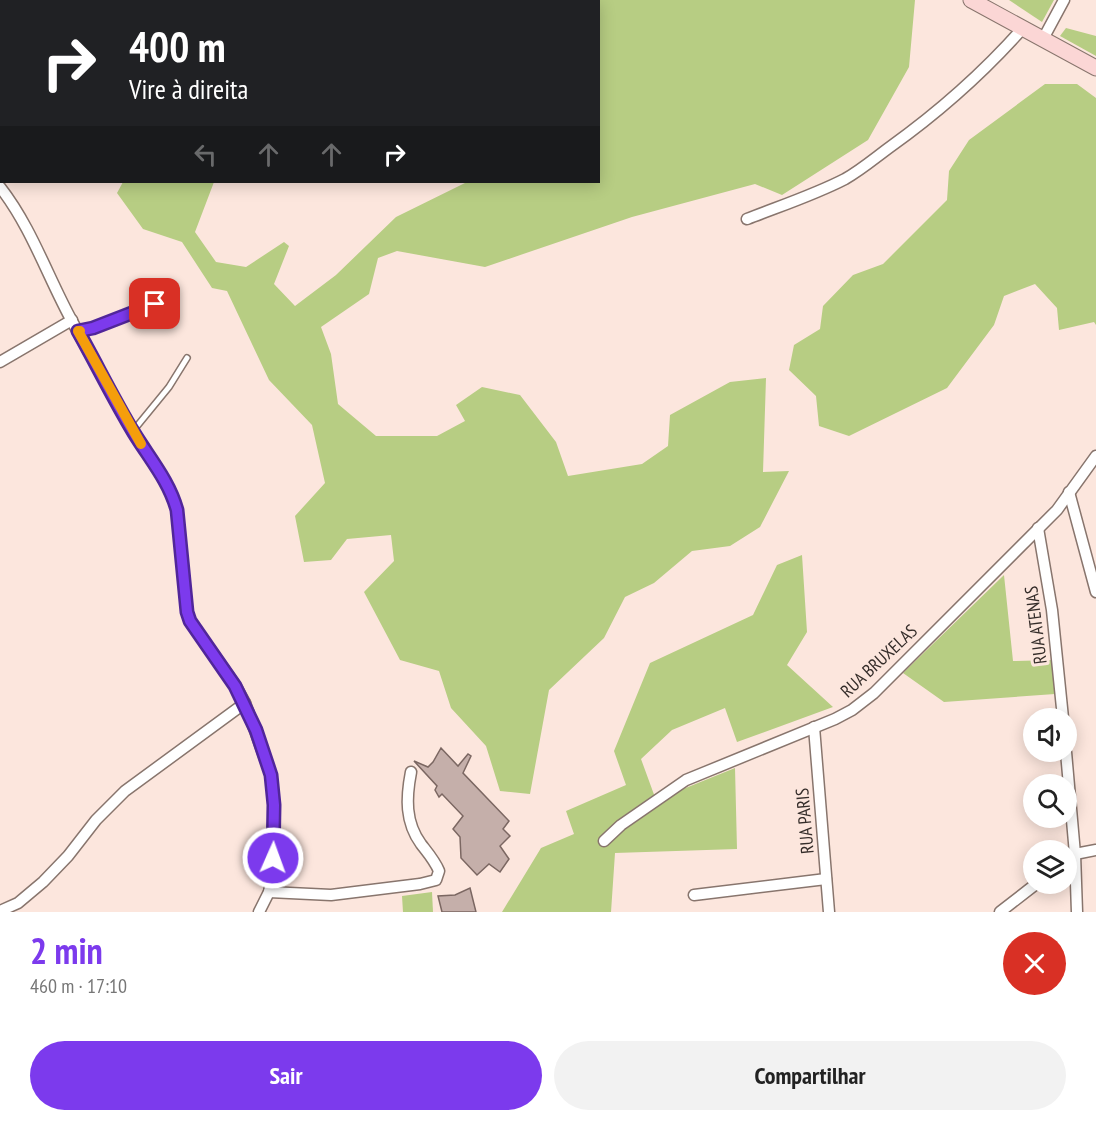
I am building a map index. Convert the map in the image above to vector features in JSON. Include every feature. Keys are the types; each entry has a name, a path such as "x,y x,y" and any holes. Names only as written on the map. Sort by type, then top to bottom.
{"street":[{"path":"971,0 1096,68"},
{"path":"1043,39 1064,0"},
{"path":"747,219 845,178 868,163 921,125 960,92 1023,28"},
{"path":"0,187 27,228 72,320 133,431 164,477 175,502 190,621 245,703 271,775 274,805 272,877 269,892 259,912"},
{"path":"0,362 72,320"},
{"name":"RUA BRUXELAS","path":"604,841 621,825 686,780 782,739 814,728 852,710 874,693 1056,510 1096,456"},
{"path":"1069,492 1096,592"},
{"name":"RUA ATENAS","path":"1038,528 1052,610 1062,708"},
{"path":"0,910 18,903 43,882 68,856 96,820 125,791 245,703"},
{"name":"RUA PARIS","path":"814,728 829,912"},
{"path":"1066,762 1070,840"},
{"path":"269,892 331,895 430,883 436,880 439,871 435,862 419,842 409,823 406,795 411,772"},
{"path":"1077,855 1096,850"},
{"path":"694,895 826,879"},
{"path":"1000,912 1013,906 1025,894"},
{"path":"1075,894 1077,912"}],"lane":[{"path":"78,331 93,328 155,304"},
{"path":"133,431 169,387 187,358"}],"green space":[{"path":"600,0 915,0 909,67 868,140 782,195 755,184 632,217 485,267 397,251 378,258 369,294 321,327 331,354 338,404 376,436 437,436 465,421 456,405 482,387 520,395 556,442 568,476 642,464 668,446 670,415 730,382 766,378 763,472 789,471 760,527 730,546 692,551 654,583 625,597 604,638 549,690 530,794 500,791 486,746 451,708 439,671 400,660 364,592 394,561 391,535 347,539 331,560 304,562 295,516 325,483 312,425 269,380 227,291 212,288 182,242 143,229 117,193 122,183 214,183 195,232 216,262 246,267 284,242 289,246 274,284 295,306 336,275 396,217 465,183 600,183"},
{"path":"1009,0 1054,0 1042,22"},
{"path":"1066,28 1096,36 1096,56 1060,36"},
{"path":"1045,84 1077,84 1096,98 1096,325 1094,322 1059,330 1057,308 1035,284 1004,296 994,325 947,388 849,436 819,426 816,396 789,370 794,345 820,329 823,306 853,275 883,264 947,200 949,171 969,140"},
{"path":"802,555 807,632 787,665 833,707 737,742 725,708 672,730 641,759 656,800 735,768 737,849 615,853 611,912 502,912 541,848 574,834 566,811 626,785 614,751 650,663 753,615 777,565"},
{"path":"1004,575 1013,661 1054,660 1055,694 944,702 903,673"},
{"path":"432,892 433,912 403,912 402,896"}],"building":[{"path":"441,748 458,766 468,754 471,756 463,773 509,821 503,829 510,836 500,846 509,859 500,872 489,864 477,875 461,858 460,837 453,829 463,816 442,794 439,797 435,790 437,786 414,761 428,767"},
{"path":"470,888 476,912 442,912 438,896 455,895"}],"slow traffic":[{"path":"80,331 78,331 141,444"}],"route":[{"path":"155,304 93,328 78,331 133,431 164,477 172,494 177,510 187,612 190,621 245,703 271,775 274,805 273,858"}]}
